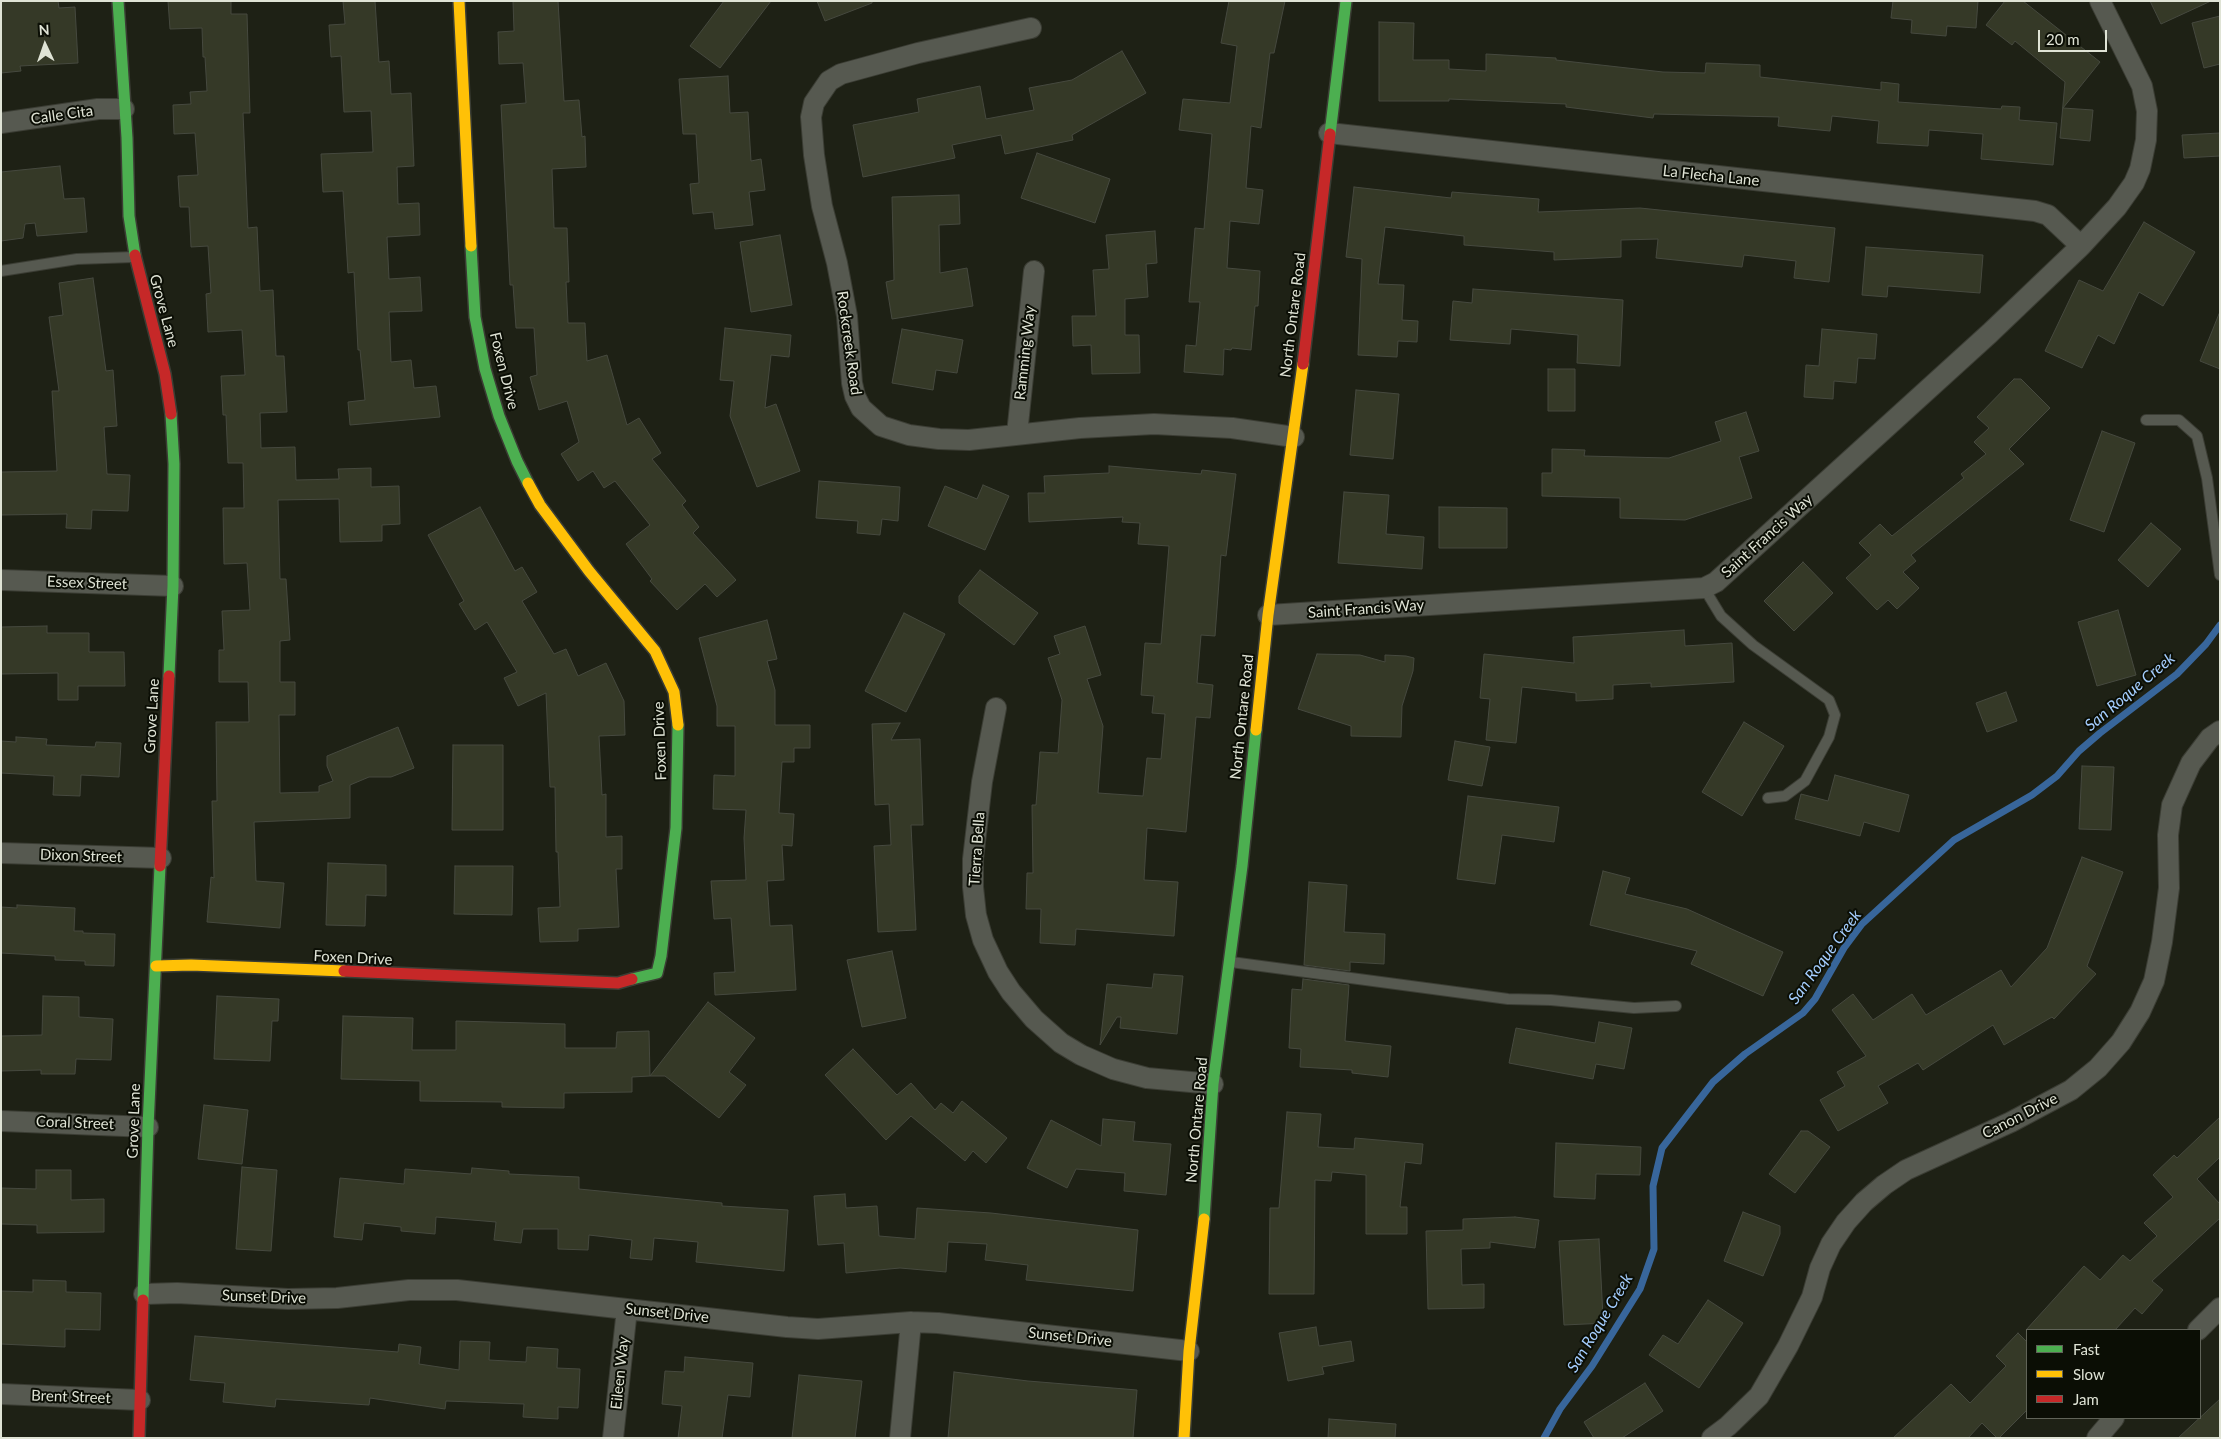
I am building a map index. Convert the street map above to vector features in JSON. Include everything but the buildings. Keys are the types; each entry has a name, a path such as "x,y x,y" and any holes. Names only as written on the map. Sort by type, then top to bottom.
{"street":[{"name":"Grove Lane","path":"118,1 129,216 135,257 165,374 171,417 174,464 173,586 148,1127 139,1438"},
{"name":"Foxen Drive","path":"156,966 191,965 618,983 657,973 661,956 676,828 678,722 674,692 655,651 589,571 540,505 517,462 498,416 485,369 476,317 458,1"},
{"name":"North Ontare Road","path":"1184,1438 1189,1351 1204,1226 1213,1084 1230,962 1268,615 1294,437 1346,1"},
{"name":"Saint Francis Way","path":"1268,615 1704,588 1716,582 1990,333 2081,246 2117,207 2134,183 2140,170 2146,140 2147,111 2142,86 2100,1"},
{"name":"Rockcreek Road","path":"1030,28 918,53 841,74 829,81 814,103 811,117 814,155 822,206 837,263 847,316 852,383 855,396 861,408 881,426 909,435 939,439 969,440 1017,434 1154,424 1232,428 1294,437"},
{"name":"Calle Cita","path":"1,123 98,109 124,110"},
{"name":"La Flecha Lane","path":"1329,133 2035,211 2048,215 2081,246"},
{"name":"Ramming Way","path":"1017,434 1034,271"},
{"name":"Essex Street","path":"1,580 173,586"},
{"name":"Tierra Bella","path":"996,708 982,782 973,859 972,887 976,915 984,940 998,972 1011,992 1034,1019 1061,1043 1081,1055 1113,1069 1147,1078 1213,1084"},
{"name":"Canon Drive","path":"1712,1438 1728,1426 1759,1396 1792,1338 1812,1297 1820,1268 1832,1244 1846,1222 1864,1202 1906,1170 2011,1122 2070,1090 2098,1068 2121,1042 2140,1012 2154,981 2162,942 2169,888 2168,835 2172,804 2191,763 2210,738 2220,731"},
{"name":"Dixon Street","path":"1,853 161,858"},
{"name":"Coral Street","path":"1,1121 148,1127"},
{"name":"Sunset Drive","path":"144,1294 177,1293 288,1299 337,1298 409,1290 457,1290 818,1329 911,1322 938,1323 1189,1351"},
{"path":"2199,1329 2220,1308"},
{"name":"Eileen Way","path":"613,1438 627,1309"},
{"path":"900,1438 911,1322"},
{"name":"Brent Street","path":"1,1394 140,1400"},
{"path":"2097,1438 2113,1419"}],"lane":[{"path":"1,271 77,259 135,257"},
{"path":"2146,420 2179,420 2197,436 2207,478 2220,576"},
{"path":"1704,588 1721,616 1753,644 1829,700 1834,715 1829,737 1805,781 1785,796 1768,798"},
{"path":"1230,962 1508,999 1634,1008 1676,1006"}],"waterway":[{"name":"San Roque Creek","path":"1544,1438 1560,1409 1592,1366 1640,1289 1654,1249 1653,1186 1662,1148 1713,1082 1745,1054 1803,1013 1815,999 1844,948 1862,924 1954,840 2032,795 2057,776 2079,751 2100,733 2177,674 2206,644 2220,625"}],"traffic: fast":[{"path":"118,1 127,138 129,216 135,255"},
{"path":"1330,134 1346,1"},
{"path":"471,246 475,317 485,369 499,416 528,483"},
{"path":"169,676 173,586 174,464 171,414"},
{"path":"632,979 657,973 661,956 676,828 678,725"},
{"path":"1204,1219 1213,1084 1242,866 1256,730"},
{"path":"143,1300 148,1127 160,866"}],"traffic: slow":[{"path":"459,1 471,246"},
{"path":"1256,730 1268,615 1303,364"},
{"path":"528,483 540,505 589,571 655,651 674,692 678,725"},
{"path":"156,966 191,965 344,971"},
{"path":"1184,1438 1189,1351 1204,1219"}],"traffic: jam":[{"path":"1303,364 1330,134"},
{"path":"135,255 165,374 171,414"},
{"path":"160,866 169,676"},
{"path":"344,971 618,983 632,979"},
{"path":"139,1438 143,1300"}]}
